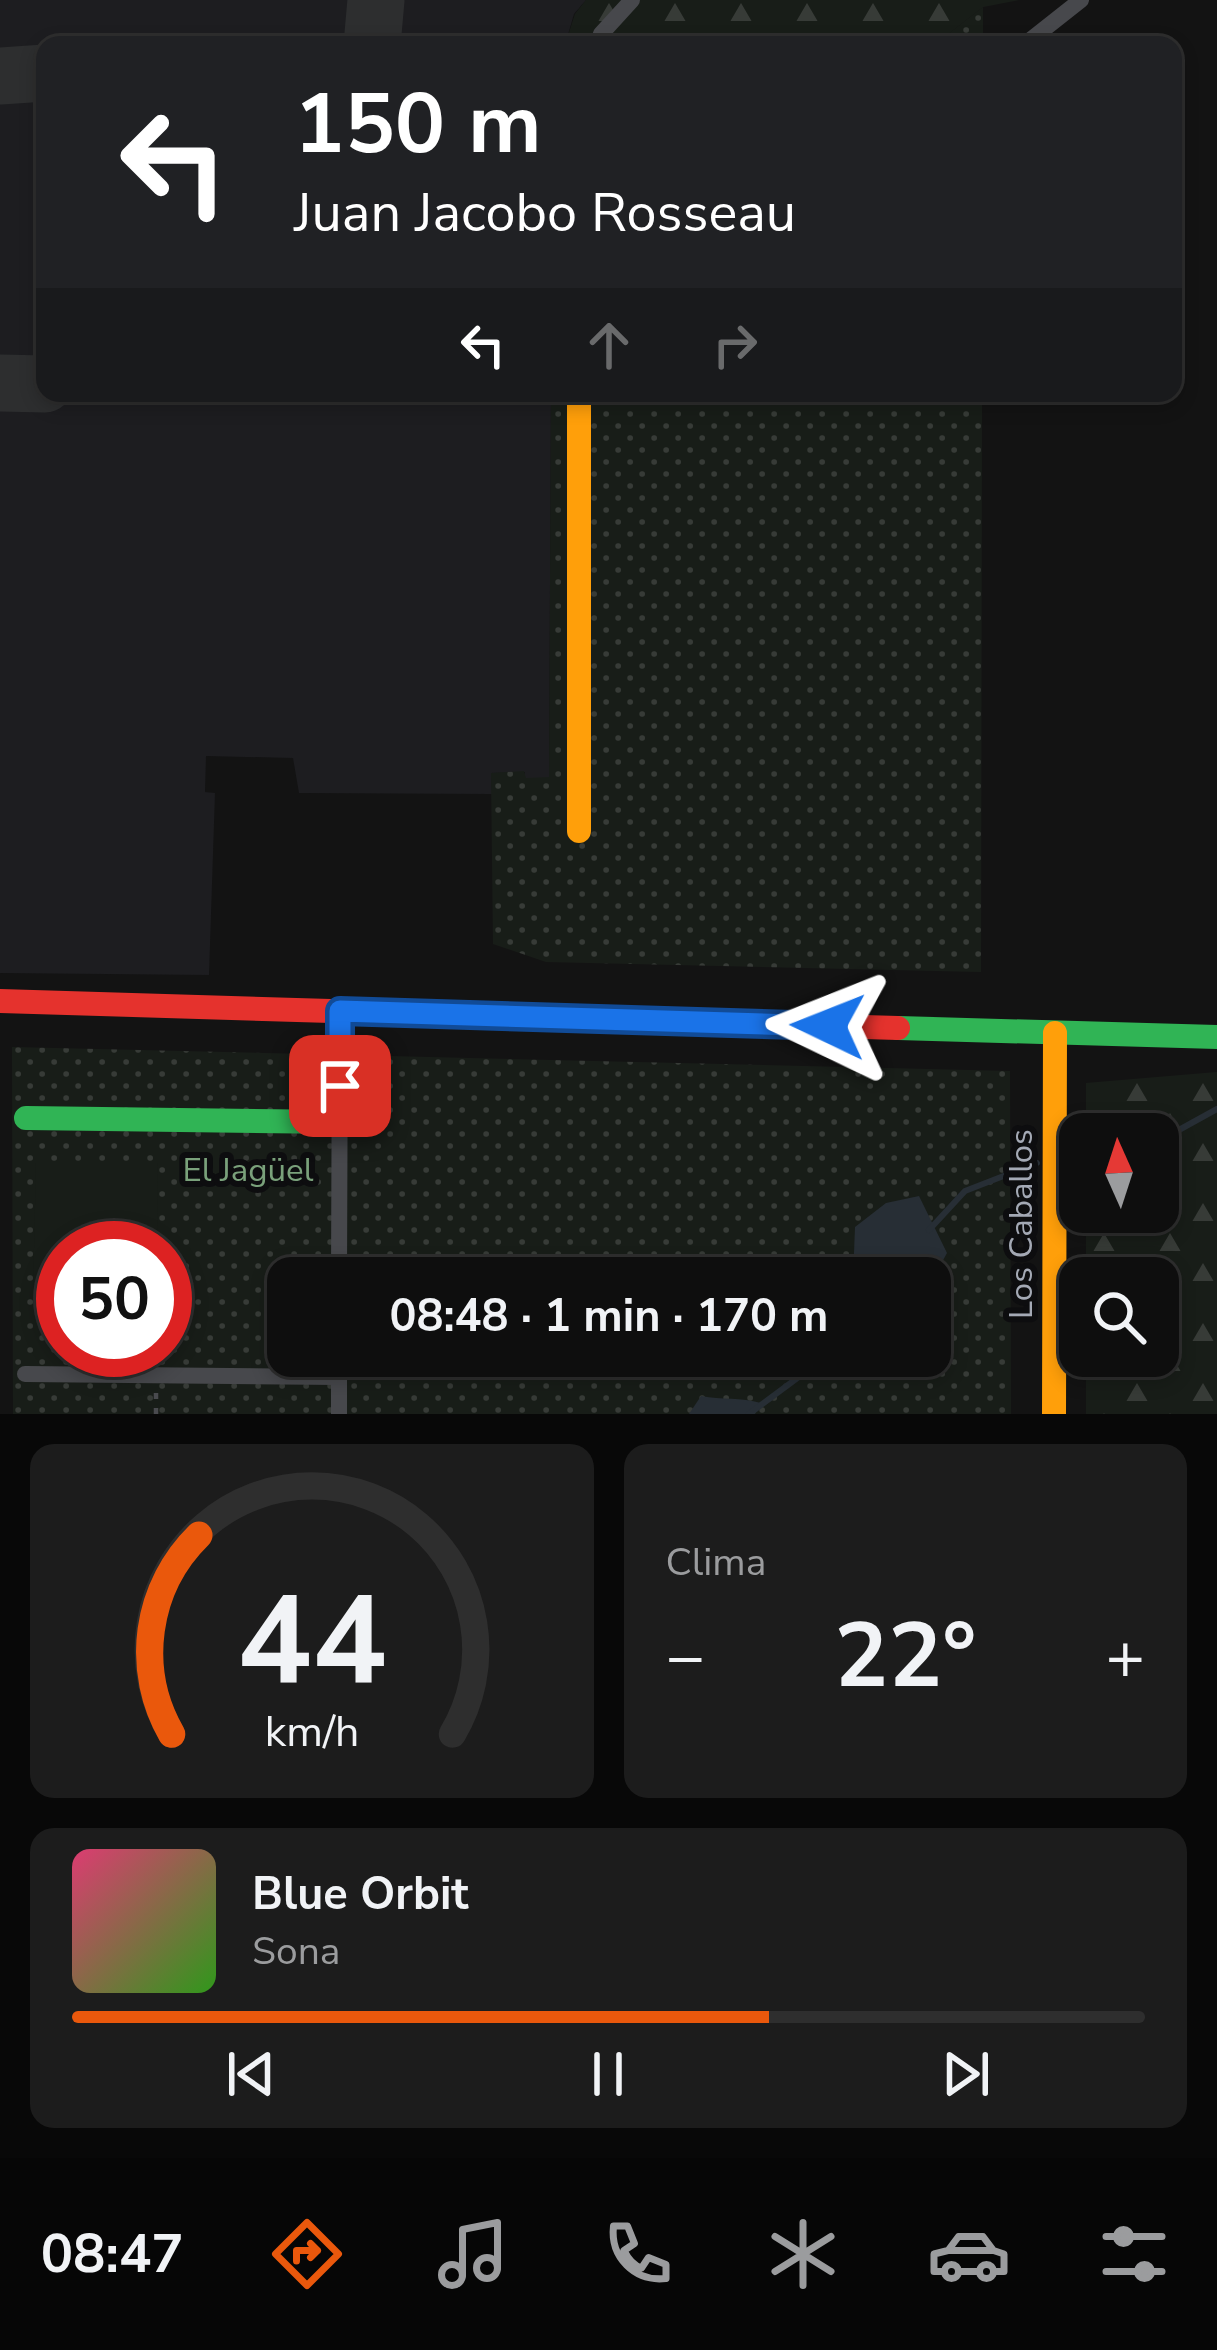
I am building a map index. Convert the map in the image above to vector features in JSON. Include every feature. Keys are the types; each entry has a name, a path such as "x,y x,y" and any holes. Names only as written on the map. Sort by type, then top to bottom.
{"main road":[{"path":"579,402 579,831"},
{"path":"0,1001 1217,1036"},
{"name":"Los Caballos","path":"1054,1414 1055,1034"},
{"path":"26,1118 340,1122"}],"street":[{"path":"600,36 632,0"},
{"path":"1035,36 1081,0"},
{"path":"339,1257 340,1011"},
{"path":"25,1373 267,1376"},
{"path":"339,1377 339,1414"}],"shaded area":[{"path":"0,0 586,0 574,14 568,36 36,36 36,402 551,402 549,778 525,778 525,772 491,773 492,794 299,793 293,758 206,756 205,792 215,793 209,975 0,973"},
{"path":"919,1196 945,1257 854,1257 855,1227 886,1203"},
{"path":"701,1396 761,1403 755,1414 689,1414"}],"green space":[{"path":"586,0 1019,0 983,7 946,36 568,36"},
{"path":"983,7 983,36 946,36"},
{"path":"551,402 982,402 981,972 546,962 493,944 491,773 524,771 526,778 549,777"},
{"name":"El Jagüel","path":"12,1047 1010,1071 1011,1414 13,1414"},
{"path":"1217,1072 1217,1414 1086,1414 1086,1377 1179,1377 1179,1257 1086,1257 1086,1233 1179,1233 1179,1113 1086,1113 1086,1083"},
{"path":"36,1163 157,1163 158,1221 36,1221 33,1291"}],"waterway":[{"path":"1179,1130 1217,1109"},
{"path":"929,1230 965,1191 1037,1163"},
{"path":"749,1414 799,1377"}],"taxiway":[{"path":"373,36 376,0"},
{"path":"0,76 36,74"},
{"path":"0,383 36,384"}],"traffic: fast":[{"path":"898,1028 1217,1037"},
{"path":"26,1118 340,1122"}],"traffic: slow":[{"path":"579,402 579,831"},
{"path":"1054,1414 1055,1033"}],"traffic: jam":[{"path":"0,1001 898,1028"}],"route":[{"path":"340,1086 340,1011 828,1026"}]}
